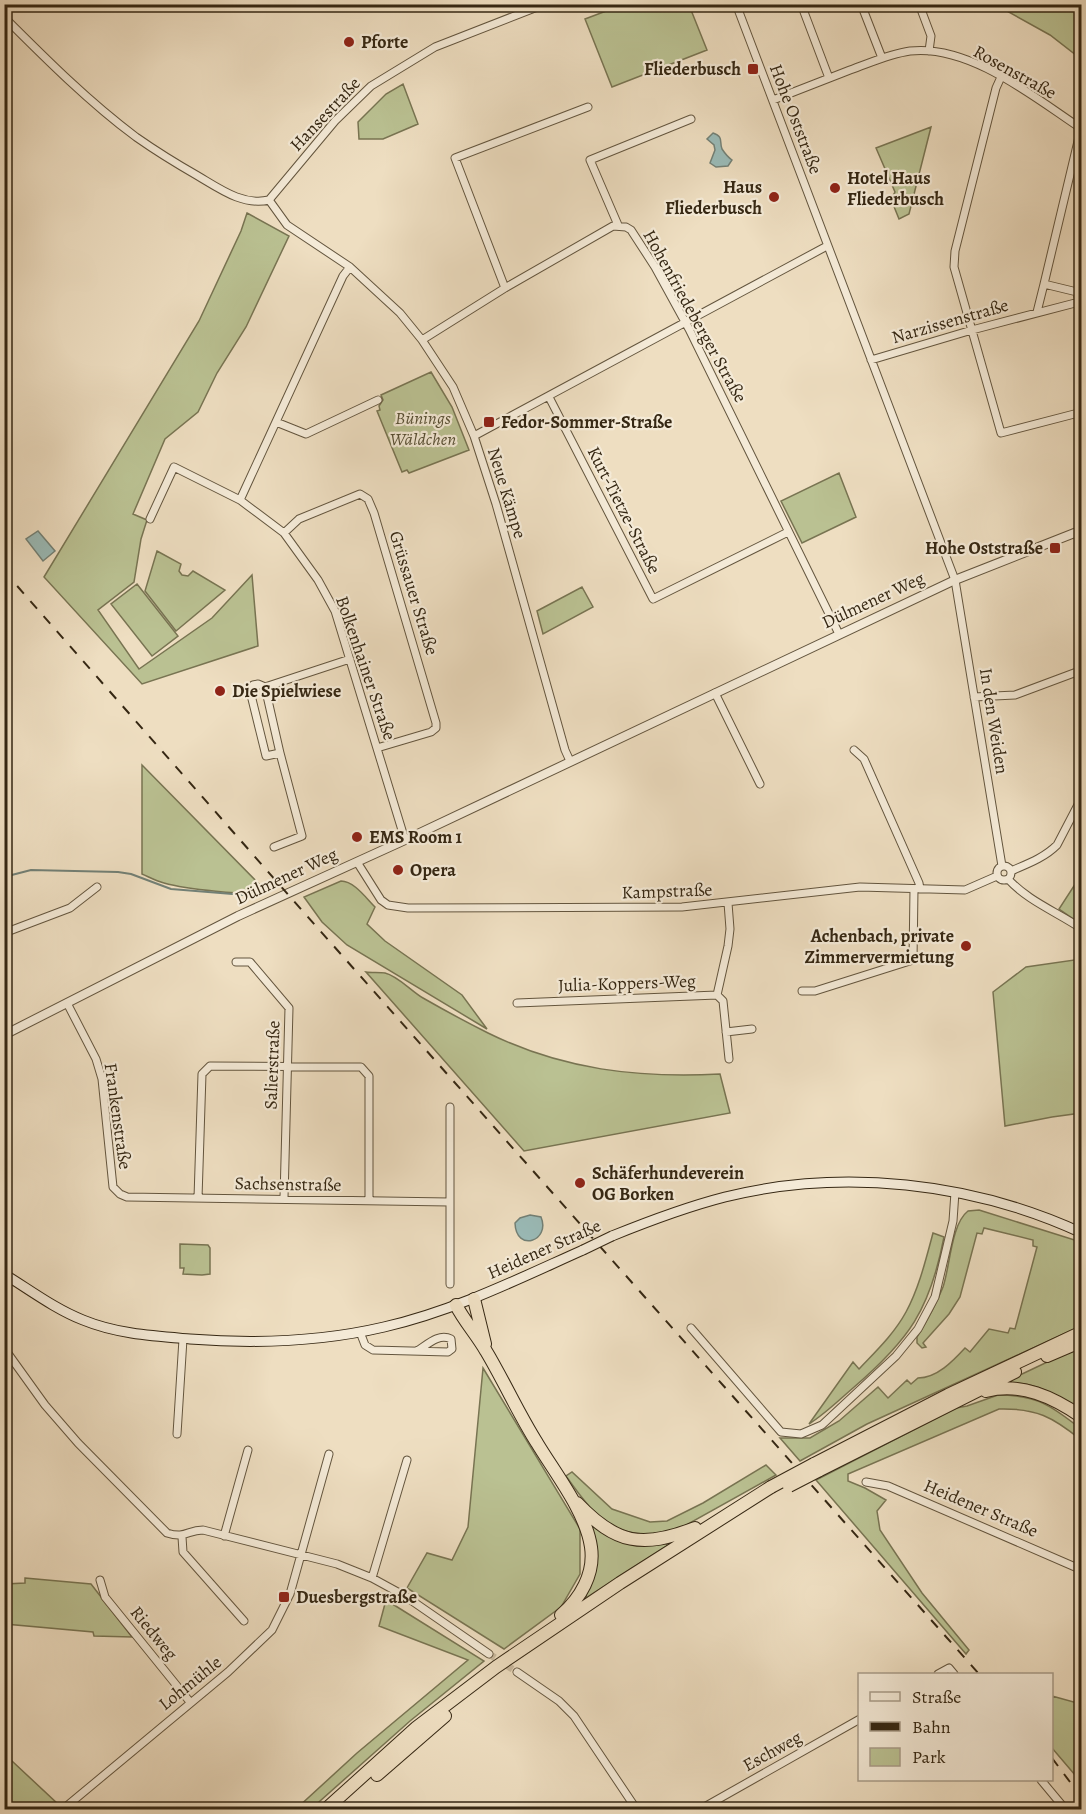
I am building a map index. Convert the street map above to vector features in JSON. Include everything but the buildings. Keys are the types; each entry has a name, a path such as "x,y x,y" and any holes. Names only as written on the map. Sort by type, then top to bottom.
{"highway":[{"path":"474,1299 486,1351"},
{"path":"456,1305 486,1351 536,1441 570,1496 587,1533 591,1548 589,1578 581,1593 569,1608 519,1651"},
{"path":"325,1809 417,1727 519,1651 719,1519 948,1395 1082,1332"},
{"path":"816,1467 1082,1341"},
{"path":"953,1402 996,1389 1030,1390 1082,1417"},
{"path":"338,1809 422,1734 503,1671 622,1586 772,1490"},
{"path":"570,1496 591,1518 607,1530 637,1540 670,1537 719,1519"}],"main road":[{"name":"Heidener Straße","path":"4,1274 81,1320 126,1333 227,1342 286,1341 360,1332 406,1321 474,1299 612,1236 692,1206 777,1188 857,1182 885,1183 955,1192 1016,1207 1082,1233"}],"street":[{"name":"Hansestraße","path":"269,200 335,121 371,86 435,48 545,4"},
{"name":"Hohe Oststraße","path":"736,4 955,580"},
{"path":"801,4 829,78"},
{"path":"861,4 882,58"},
{"path":"920,4 931,36 929,51"},
{"path":"4,18 56,68 136,136 227,193 246,200 260,202 269,200"},
{"name":"Rosenstraße","path":"773,100 882,58 913,51 929,51 953,56 1000,77 1082,131"},
{"path":"1000,77 956,251 954,267 1001,434 1082,411"},
{"path":"505,288 455,159 588,107"},
{"path":"618,225 590,160 691,119"},
{"name":"Narzissenstraße","path":"1037,312 1082,131"},
{"name":"Neue Kämpe","path":"269,200 286,225 350,267 400,313 422,340 453,387 474,436 499,515 570,761"},
{"name":"Hohenfriedeberger Straße","path":"422,340 505,288 613,226 626,226 655,267 685,322 839,634"},
{"path":"474,436 827,246"},
{"path":"240,500 343,276 350,267"},
{"name":"Narzissenstraße","path":"871,360 1079,302 1077,292 1044,284"},
{"name":"Kurt-Tietze-Straße","path":"549,397 653,599 788,532"},
{"path":"276,422 306,434 378,400"},
{"name":"Bolkenhainer Straße","path":"150,519 174,467 240,500 284,532 307,563 335,611 405,840"},
{"name":"Grüssauer Straße","path":"284,532 299,519 360,494 368,499 436,723 436,728 431,732 377,748"},
{"name":"Dülmener Weg","path":"4,1035 238,916 405,840 839,634 955,580 1082,530"},
{"name":"In den Weiden","path":"955,580 1002,866"},
{"path":"280,753 266,756 250,691 253,686 258,684 265,687 350,658"},
{"path":"974,697 1015,695 1082,670"},
{"path":"265,687 302,836 274,848"},
{"path":"715,693 760,784"},
{"path":"802,991 815,991 913,960 917,889 920,883 864,759 854,750"},
{"path":"1082,796 1052,851 1043,857 1010,875 1002,880 997,876 998,869 1006,866 1010,875 1017,889 1082,929"},
{"name":"Kampstraße","path":"357,862 381,900 388,905 408,908 682,907 860,887 964,890 997,876"},
{"path":"4,933 69,908 97,887"},
{"name":"Julia-Koppers-Weg","path":"517,1003 717,995 728,946 730,929 728,903"},
{"name":"Salierstraße","path":"236,962 250,962 289,1008 284,1198"},
{"path":"717,995 723,1000 729,1059"},
{"name":"Frankenstraße","path":"67,1003 96,1059 102,1079 113,1187 127,1197"},
{"path":"726,1032 752,1029"},
{"path":"198,1198 202,1074 210,1066 361,1067 369,1076 369,1200"},
{"path":"450,1107 450,1284"},
{"path":"691,1328 781,1432 801,1434 822,1425 896,1356 918,1329 935,1297 953,1221 955,1192"},
{"name":"Sachsenstraße","path":"127,1197 449,1202"},
{"path":"360,1332 365,1345 373,1350 417,1351"},
{"path":"177,1434 183,1339"},
{"path":"4,1348 45,1405 78,1443 164,1531 182,1537 198,1530 337,1564 372,1578 405,1596 489,1654"},
{"path":"224,1536 248,1450"},
{"name":"Lohmühle","path":"62,1809 250,1653 272,1630 290,1594 329,1455"},
{"path":"372,1578 407,1460"},
{"name":"Heidener Straße","path":"866,1482 888,1486 1082,1570"},
{"path":"182,1537 183,1552 244,1622"},
{"name":"Riedweg","path":"100,1580 105,1597 190,1702"},
{"path":"940,1673 949,1668 953,1673"},
{"path":"517,1672 559,1701 574,1716 637,1809"},
{"name":"Eschweg","path":"699,1809 858,1720"},
{"path":"1043,1781 1066,1809"}],"green space":[{"path":"622,5 689,5 707,50 612,87 585,19"},
{"path":"996,5 1081,5 1081,59 1050,35"},
{"path":"403,84 418,124 383,139 359,139 358,122 386,94"},
{"path":"931,127 909,214 899,219 891,199 895,192 876,148"},
{"path":"247,213 289,236 246,327 217,373 198,412 165,439 133,514 147,520 141,539 134,582 98,610 139,669 212,618 252,575 258,646 142,684 44,577 199,321 241,231"},
{"name":"Bünings Wäldchen","path":"431,372 452,407 469,450 409,473 407,470 402,472 377,411 380,410 379,406 383,400 381,395"},
{"path":"839,473 856,517 802,543 781,501"},
{"path":"157,551 181,564 179,571 182,575 188,576 193,571 225,590 176,631 145,591"},
{"path":"137,584 178,636 152,656 111,604"},
{"path":"582,587 593,607 543,634 537,611"},
{"path":"142,765 267,892 186,888 161,882 142,874"},
{"path":"1081,875 1081,924 1059,909"},
{"path":"341,881 355,887 375,907 367,924 385,941 462,995 487,1029 347,945 322,922 304,897"},
{"path":"1081,959 1081,1113 1005,1126 993,992 1026,967"},
{"path":"366,972 390,975 423,998 472,1025 516,1046 544,1056 630,1073 720,1074 730,1113 524,1151"},
{"path":"979,1210 1081,1242 1081,1326 867,1424 800,1461 780,1438 810,1438 839,1421 878,1387 888,1398 907,1380 911,1384 918,1378 938,1372 965,1348 970,1352 989,1329 1008,1333 1010,1328 1015,1329 1037,1247 1033,1246 1033,1240 984,1228 982,1234 977,1233 960,1297 949,1314 923,1343 926,1347 922,1348 917,1343 917,1337 943,1287 954,1235 962,1217 968,1211"},
{"path":"933,1233 944,1237 932,1285 914,1322 903,1338 872,1371 809,1424 853,1362 859,1369 896,1328 911,1303"},
{"path":"180,1244 208,1245 210,1274 183,1274 184,1268 180,1268"},
{"path":"1081,1346 1081,1412 1045,1390 1025,1384 1003,1383"},
{"path":"483,1368 580,1529 580,1574 561,1607 504,1649 407,1588 427,1553 452,1560 468,1527"},
{"path":"998,1395 1023,1397 1043,1403 1081,1429 1081,1440 1062,1425 1034,1412 999,1409 848,1474 848,1481 886,1500 877,1511 880,1530 922,1593 969,1650 966,1654 816,1480 956,1408"},
{"path":"766,1465 776,1475 679,1529 641,1534 612,1526 600,1517 566,1476 572,1472 612,1509 650,1522 667,1521 703,1503"},
{"path":"590,1524 666,1543 667,1546 586,1598"},
{"path":"25,1578 91,1584 132,1637 94,1636 93,1632 5,1624 5,1584 25,1583"},
{"path":"386,1600 484,1661 410,1721 311,1809 296,1809 357,1753 468,1660 379,1626"},
{"path":"1053,1696 1081,1704 1081,1782 1053,1749"},
{"path":"4,1755 59,1805 54,1809 5,1809"}],"water":[{"path":"713,133 720,138 722,149 732,160 728,166 716,167 710,163 715,150 714,145 707,139"},
{"path":"38,531 55,551 43,561 26,539"},
{"path":"530,1215 541,1217 543,1225 537,1237 526,1241 517,1232 515,1223 520,1218"}],"waterway":[{"path":"4,877 31,870 118,872 131,874 171,889 245,895"}],"tunnel":[{"path":"489,1654 517,1672"}],"railway":[{"path":"4,571 978,1673"},
{"path":"1053,1759 1082,1798"}],"place":[{"name":"Pforte","path":"349,42"},
{"name":"Fliederbusch","path":"753,69"},
{"name":"Hotel Haus Fliederbusch","path":"835,188"},
{"name":"Haus Fliederbusch","path":"774,197"},
{"name":"Fedor-Sommer-Straße","path":"489,422"},
{"name":"Hohe Oststraße","path":"1055,548"},
{"name":"Die Spielwiese","path":"220,691"},
{"name":"EMS Room 1","path":"357,837"},
{"name":"Opera","path":"398,870"},
{"name":"Achenbach, private Zimmervermietung","path":"966,946"},
{"name":"Schäferhundeverein OG Borken","path":"580,1183"},
{"name":"Duesbergstraße","path":"284,1597"}]}
